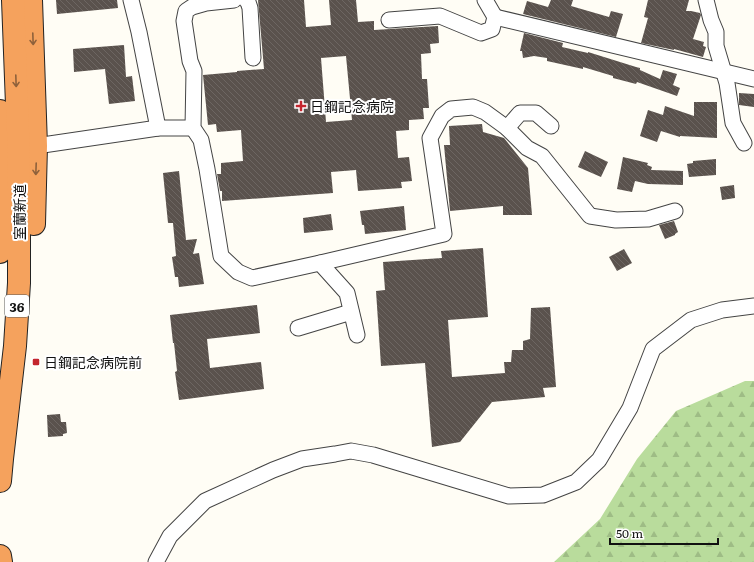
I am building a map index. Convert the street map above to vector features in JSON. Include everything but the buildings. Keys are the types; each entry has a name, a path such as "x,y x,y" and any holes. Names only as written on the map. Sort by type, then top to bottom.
{"highway":[{"name":"室蘭新道","path":"0,252 11,190 18,131 13,0"},
{"path":"6,423 16,389 26,332 33,266 36,146 31,0"},
{"name":"室蘭新道","path":"0,111 11,190 18,283 15,346 6,423"},
{"name":"36","path":"0,481 6,423"},
{"path":"0,556 1,562"}],"street":[{"path":"131,0 139,32 158,128"},
{"path":"234,0 192,6 186,11 184,21 190,61 194,71 193,128 201,140 221,256 238,272 252,278 444,234 430,138 442,116 451,109 473,107 485,112 507,128 527,148 542,156 590,216 616,220 648,219 675,211"},
{"path":"246,0 250,8 253,58"},
{"path":"390,20 440,16 481,33 492,29 495,17 486,0"},
{"path":"706,0 716,32 716,46 727,83 733,123 744,143"},
{"path":"495,17 754,79"},
{"path":"507,128 520,113 536,113 551,126"},
{"path":"36,146 158,128 193,128"},
{"path":"320,263 347,293 356,335"},
{"path":"156,562 170,536 204,501 273,470 302,459 352,451 373,455 509,496 543,495 576,482 600,460 630,408 653,349 691,320 722,310 754,306"},
{"path":"298,328 351,312"}],"green space":[{"path":"745,381 754,381 754,562 554,562 600,519 637,459 676,411"}],"place":[{"name":"日鋼記念病院","path":"301,106"},
{"name":"日鋼記念病院前","path":"36,362"}]}
